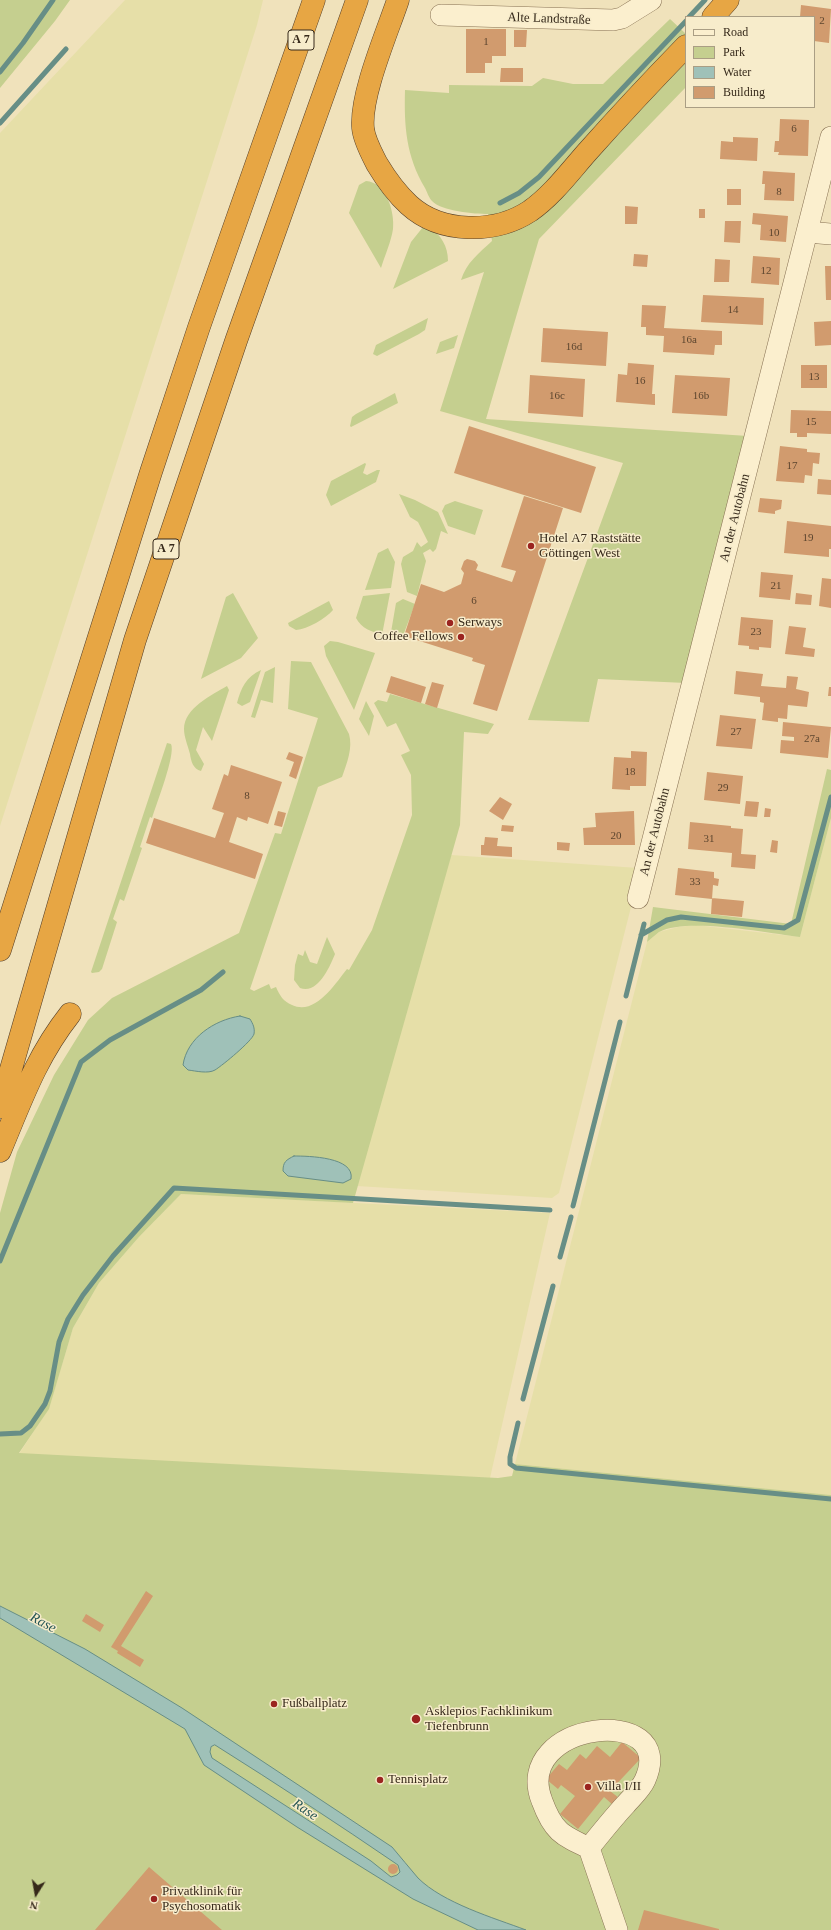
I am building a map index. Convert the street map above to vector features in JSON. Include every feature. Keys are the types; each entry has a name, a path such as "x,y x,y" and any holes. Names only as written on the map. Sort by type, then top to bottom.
{"highway":[{"path":"287,80 299,0"},
{"name":"A 7","path":"0,950 151,472 314,0"},
{"name":"A 7","path":"0,1107 135,640 236,341 357,0"},
{"path":"398,0 371,80 365,106 363,128 370,150 380,169 393,189 410,206 434,220 467,228 490,227 506,222 530,211 550,194 641,92 685,47"},
{"path":"714,16 728,0"},
{"path":"0,1151 36,1065 54,1034 70,1014"}],"street":[{"name":"Alte Landstraße","path":"441,15 613,20 622,18 651,0"},
{"name":"An der Autobahn","path":"638,898 831,137"},
{"path":"807,232 831,234"},
{"path":"589,1848 645,1782 651,1756 647,1745 637,1737 610,1730 588,1732 571,1737 558,1745 544,1760 539,1770 538,1790 547,1814 554,1826 564,1836 589,1848 617,1930"}],"shaded area":[{"path":"125,0 263,0 257,25 0,826 0,133"},
{"path":"831,818 831,1495 515,1464 647,942 659,932 678,927 696,925 800,937"},
{"path":"451,855 638,868 630,904 631,907 559,1193 552,1198 357,1186 391,1040 412,987"},
{"path":"181,1194 550,1213 490,1478 19,1454 49,1408 73,1328 99,1283 139,1237"}],"green space":[{"path":"0,0 70,0 55,21 0,88"},
{"path":"670,19 685,33 685,88 539,239 486,419 748,436 686,683 598,679 589,722 528,720 623,463 440,411 484,272 461,280 466,268 492,241 488,214 467,213 450,210 436,204 430,198 419,176 410,152 405,116 405,90 449,93 449,85 532,86 543,78 573,84 603,84"},
{"path":"366,181 373,183 384,192 391,207 393,229 381,268 349,213 359,185"},
{"path":"423,227 429,227 443,241 447,250 448,261 393,289 411,242"},
{"path":"428,318 425,330 419,334 377,356 373,354 376,345"},
{"path":"458,335 454,348 436,354 440,342"},
{"path":"395,393 398,403 351,427 350,426 352,417 356,414"},
{"path":"365,463 363,473 367,475 380,470 376,482 331,506 326,495 331,481"},
{"path":"399,494 415,500 438,512 448,534 441,531 436,549 433,552 430,549 423,553 426,561 417,596 407,592 401,564 403,557 413,551 417,542 421,547 428,542 418,522 410,517"},
{"path":"455,501 483,510 475,535 448,526 442,511 445,505"},
{"path":"388,548 395,562 391,588 365,590 378,553"},
{"path":"233,593 258,638 241,658 201,679 226,597"},
{"path":"390,593 382,635 367,629 358,622 356,618 363,596"},
{"path":"403,599 415,604 401,641 390,638 396,603"},
{"path":"329,601 333,610 321,620 311,626 296,630 289,626 288,623"},
{"path":"330,641 375,653 354,710 326,656 324,646"},
{"name":"Asklepios Fachklinikum Tiefenbrunn","path":"291,661 311,662 349,734 350,739 349,756 342,777 318,787 250,989 254,991 269,984 271,989 276,987 282,998 292,1005 300,1007 309,1006 316,1002 324,997 347,969 349,970 372,930 412,815 411,775 401,755 410,751 396,723 387,727 374,703 378,700 387,702 390,694 494,724 488,734 464,732 460,825 353,1203 181,1194 139,1237 99,1283 73,1328 49,1409 19,1453 498,1478 512,1476 515,1464 831,1495 831,1930 0,1930 0,1213 17,1152 54,1075 88,1020 112,998 239,933 275,833 281,834 318,718 288,709"},
{"path":"275,667 273,703 261,700 255,718 251,717 265,672"},
{"path":"261,670 250,702 242,706 237,703 240,692 245,684 251,676"},
{"path":"227,686 229,690 212,741 203,727 196,750 204,764 201,771 194,767 192,762 185,735 185,721 200,703"},
{"path":"366,701 374,716 369,736 359,719"},
{"path":"167,743 171,744 172,750 161,792 152,818 150,817 140,847 142,848 124,901 120,899 113,919 117,922 102,969 99,972 92,973 91,972"},
{"path":"827,769 831,770 831,818 800,937 728,927 688,926 672,928 659,932 647,942 653,907 791,924"},
{"path":"327,937 335,954 330,965 318,983 306,989 300,988 294,980 295,965 298,954 303,956 305,950 310,962 317,964"}],"water":[{"path":"240,1016 250,1019 254,1026 254,1034 237,1053 215,1070 209,1072 188,1070 183,1065 190,1047 203,1032 230,1018"},
{"path":"294,1156 320,1157 339,1162 346,1166 350,1172 351,1179 343,1183 288,1176 283,1171 284,1163"},
{"path":"0,1606 85,1649 182,1708 392,1847 418,1878 441,1895 469,1909 526,1930 478,1930 413,1899 297,1827 204,1765 185,1729 0,1618","holes":["215,1745 398,1865 400,1872 391,1877 371,1861 212,1758 210,1752 211,1747"]}],"building":[{"path":"801,5 831,9 829,43 815,41 815,16 800,16"},
{"path":"466,29 506,29 506,56 492,56 492,63 485,63 485,73 466,73"},
{"path":"514,30 527,30 526,47 514,47"},
{"path":"501,68 523,68 523,82 500,82"},
{"path":"780,119 809,120 808,156 778,155 779,152 774,152 775,141 779,141"},
{"path":"733,137 758,138 757,161 720,159 721,141 733,142"},
{"path":"763,171 795,173 794,201 764,200 765,184 762,184"},
{"path":"727,189 741,189 741,205 727,205"},
{"path":"625,206 638,207 637,224 625,224"},
{"path":"699,209 705,209 705,218 699,218"},
{"path":"753,213 788,216 786,242 760,240 761,225 752,224"},
{"path":"725,221 741,221 740,243 724,242"},
{"path":"634,254 648,255 647,267 633,266"},
{"path":"753,256 780,258 779,285 751,283"},
{"path":"715,259 730,260 729,282 714,282"},
{"path":"825,266 831,266 831,300 826,300"},
{"path":"703,295 764,298 763,325 701,322"},
{"path":"642,305 666,306 664,328 722,331 722,345 715,345 714,355 663,352 664,336 646,335 646,327 641,327"},
{"path":"831,321 831,345 815,346 814,322"},
{"path":"543,328 608,332 606,366 541,362"},
{"path":"628,363 654,365 652,394 655,394 655,405 616,402 618,374 627,375"},
{"path":"801,365 827,365 827,388 801,388"},
{"path":"530,375 585,379 583,417 528,413"},
{"path":"675,375 730,378 727,416 672,413"},
{"path":"791,410 831,411 831,434 807,433 807,437 797,437 797,433 790,433"},
{"path":"469,426 596,467 581,513 454,473"},
{"path":"780,446 807,449 807,452 820,453 819,464 813,463 812,476 805,475 804,483 776,481"},
{"path":"818,479 831,480 831,495 817,494"},
{"path":"524,496 563,508 497,711 473,704 485,665 472,661 473,658 404,636 421,584 444,592 461,584 464,573 461,569 464,561 467,559 475,561 478,565 476,570 512,582 516,571 501,567"},
{"path":"760,498 782,500 781,509 775,511 775,514 758,512"},
{"path":"787,521 831,526 831,549 829,549 829,557 784,553"},
{"path":"761,572 793,575 790,600 759,597"},
{"path":"822,578 831,579 831,608 819,606"},
{"path":"796,593 812,595 811,605 795,604"},
{"path":"741,617 773,620 771,648 759,647 759,650 749,649 749,646 738,645"},
{"path":"789,626 806,628 803,647 815,649 814,657 785,654"},
{"path":"736,671 763,674 761,686 786,688 787,676 798,677 796,689 809,692 807,707 788,705 787,719 778,718 778,722 762,720 764,703 760,702 760,697 734,694"},
{"path":"391,676 426,687 421,703 386,692"},
{"path":"432,682 444,685 437,708 425,704"},
{"path":"829,687 831,687 831,696 828,696"},
{"path":"720,715 756,719 752,749 716,746"},
{"path":"783,722 831,727 828,758 780,753 781,740 794,741 794,737 782,736"},
{"path":"631,751 647,752 646,786 630,786 630,790 612,789 614,757 631,758"},
{"path":"289,752 303,757 296,779 289,776 294,762 286,759"},
{"path":"231,765 282,782 268,824 248,817 247,821 237,817 229,842 263,854 255,879 146,843 154,818 215,838 224,813 212,809 224,774 228,776"},
{"path":"707,772 743,776 740,804 704,800"},
{"path":"500,797 512,804 503,820 489,811"},
{"path":"746,801 759,802 757,817 744,816"},
{"path":"765,808 771,809 770,817 764,817"},
{"path":"278,811 286,813 282,827 274,825"},
{"path":"634,811 635,845 584,845 583,828 596,827 595,813"},
{"path":"690,822 731,826 731,828 743,829 741,854 756,855 755,869 731,867 732,853 688,849"},
{"path":"502,825 514,826 513,832 501,831"},
{"path":"485,837 498,838 497,846 512,847 512,857 481,855 481,845 484,845"},
{"path":"772,840 778,841 777,853 770,852"},
{"path":"557,842 570,843 569,851 557,850"},
{"path":"678,868 714,872 714,878 719,879 718,886 713,885 712,899 675,895"},
{"path":"712,898 744,901 742,917 711,914"},
{"path":"146,1591 153,1596 121,1646 144,1660 140,1667 117,1653 118,1651 111,1647"},
{"path":"86,1614 104,1625 100,1632 82,1621"},
{"name":"Villa I/II","path":"622,1742 641,1758 610,1791 619,1798 613,1805 604,1797 578,1829 560,1814 575,1796 561,1785 558,1789 546,1779 559,1764 567,1770 580,1754 586,1759 597,1746 610,1757"},
{"path":"391,1864 395,1864 397,1865 397,1873 391,1874 388,1871 388,1867"},
{"name":"Privatklinik für Psychosomatik","path":"149,1867 222,1930 95,1930"},
{"path":"644,1910 719,1929 719,1930 638,1930"}],"waterway":[{"path":"0,72 23,43 53,0"},
{"path":"690,16 705,0"},
{"path":"500,203 519,193 539,177 685,22"},
{"path":"0,123 66,49"},
{"path":"641,935 667,920 681,917 784,928 798,920 831,797"},
{"path":"626,996 644,924"},
{"path":"0,1261 81,1062 110,1040 201,990 223,972"},
{"path":"573,1206 620,1022"},
{"path":"0,1434 21,1433 30,1426 45,1404 50,1391 59,1342 68,1319 83,1295 113,1256 174,1188 550,1210"},
{"path":"560,1257 571,1217"},
{"path":"523,1399 553,1286"},
{"path":"518,1423 510,1457 510,1464 516,1468 831,1499"}],"place":[{"name":"Hotel A7 Raststätte Göttingen West","path":"531,546"},
{"name":"Serways","path":"450,623"},
{"name":"Coffee Fellows","path":"461,637"},
{"name":"Fußballplatz","path":"274,1704"},
{"name":"Asklepios Fachklinikum Tiefenbrunn","path":"416,1719"},
{"name":"Tennisplatz","path":"380,1780"},
{"name":"Villa I/II","path":"588,1787"},
{"name":"Privatklinik für Psychosomatik","path":"154,1899"}],"water label":[{"name":"Rase","path":"43,1623"},
{"name":"Rase","path":"305,1810"}]}
